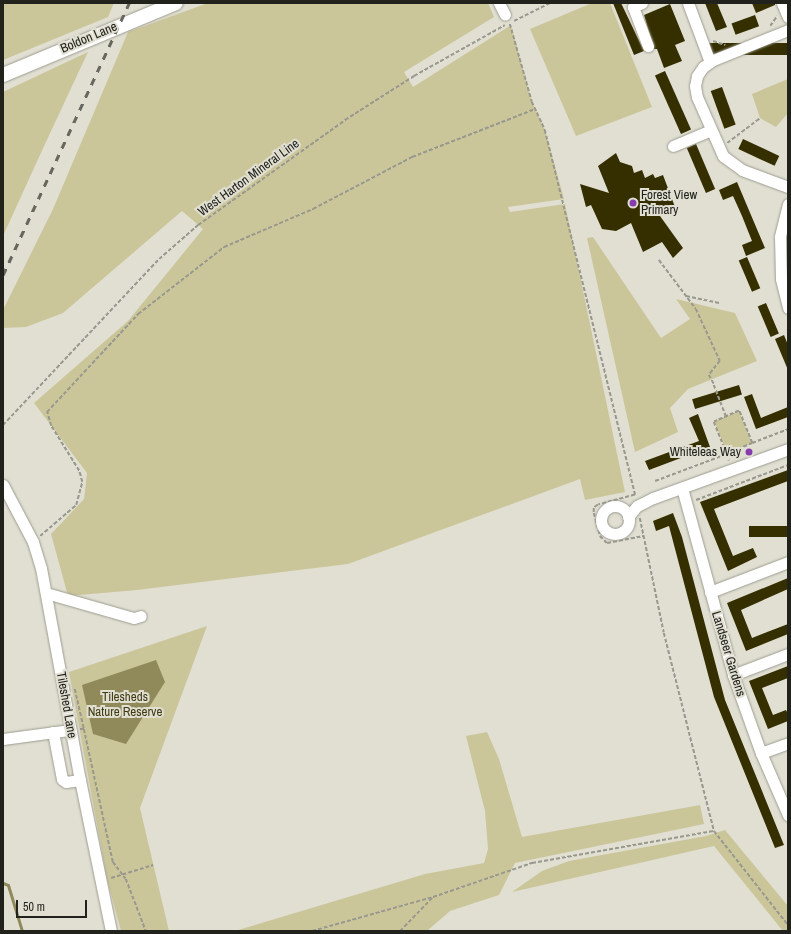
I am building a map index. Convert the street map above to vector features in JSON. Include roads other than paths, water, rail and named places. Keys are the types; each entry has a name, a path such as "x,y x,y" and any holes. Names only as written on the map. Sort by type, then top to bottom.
{"main road":[{"name":"Boldon Lane","path":"3,76 113,27 176,3"}],"street":[{"path":"499,3 508,19"},
{"path":"642,3 633,7 648,46"},
{"path":"688,3 710,62"},
{"path":"782,4 788,18"},
{"path":"788,30 710,62 697,76 695,86 711,130 719,148 727,160 742,170 788,187"},
{"path":"673,146 711,130"},
{"path":"788,204 780,237 781,279 788,308"},
{"path":"636,500 628,518 627,526 621,532 613,533 606,530 601,522 603,512 611,507 620,507 636,500 682,488 788,449"},
{"name":"Tileshed Lane","path":"3,485 32,542 46,593 70,730 100,881 112,931"},
{"name":"Landseer Gardens","path":"682,488 733,675 761,753 788,815"},
{"path":"620,507 628,518"},
{"path":"710,592 788,562"},
{"path":"46,593 134,618 141,616"},
{"path":"733,675 788,654"},
{"path":"3,740 70,730"},
{"path":"53,732 62,779 66,782 80,780"},
{"path":"761,753 788,743"}],"waterway":[{"path":"3,883 8,885 22,931"}],"railway":[{"path":"3,275 129,3"}],"place":[{"name":"Forest View Primary","path":"633,203"},
{"name":"Whiteleas Way","path":"749,452"}],"park label":[{"name":"Tilesheds Nature Reserve","path":"125,706"}]}
